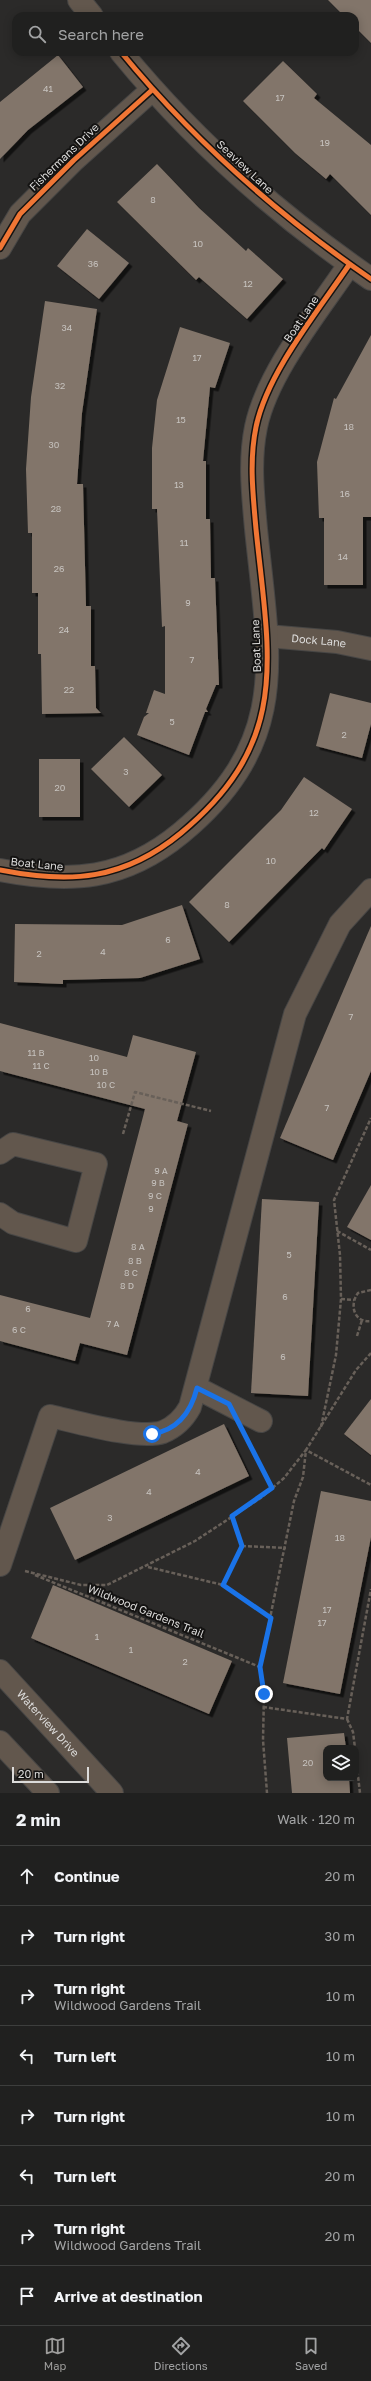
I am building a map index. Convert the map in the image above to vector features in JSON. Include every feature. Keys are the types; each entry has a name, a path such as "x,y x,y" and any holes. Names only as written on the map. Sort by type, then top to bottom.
{"street":[{"path":"79,0 89,12"},
{"name":"Seaview Lane","path":"124,56 152,90 228,167 273,207 371,280"},
{"name":"Fishermans Drive","path":"0,248 20,214 74,160 152,90"},
{"name":"Boat Lane","path":"0,870 66,878 101,875 136,863 165,846 201,816 231,783 246,761 263,713 267,689 267,636 253,498 251,461 256,428 263,398 278,371 349,265"},
{"name":"Dock Lane","path":"267,636 337,642 371,648"},
{"path":"0,1564 50,1416 139,1434 162,1432 170,1429 185,1416 197,1388 295,1014 340,924 371,890"},
{"path":"0,1153 13,1144 96,1164 76,1241 13,1224 0,1214"},
{"path":"197,1388 261,1421"},
{"name":"Waterview Drive","path":"0,1671 112,1793"},
{"path":"0,1742 48,1793"}],"path":[{"path":"123,1134 135,1092 210,1111"},
{"path":"338,1231 371,1250"},
{"path":"371,1289 358,1293 354,1300 354,1313 362,1320 371,1321"},
{"path":"341,1299 354,1300"},
{"path":"357,1336 362,1320"},
{"path":"247,1439 272,1488"},
{"path":"306,1450 371,1485"},
{"path":"223,1585 242,1546 232,1516"},
{"path":"242,1546 286,1548"},
{"path":"147,1566 223,1585 271,1618"},
{"path":"355,1745 353,1732 347,1718 371,1589"},
{"path":"366,1612 371,1614"},
{"path":"263,1707 347,1718"},
{"path":"359,1781 360,1793"}],"building":[{"path":"328,0 371,0 371,43 359,31 359,12 340,12"},
{"path":"57,56 59,56 83,87 28,130 0,159 0,102"},
{"path":"283,61 317,94 314,98 371,145 371,215 330,174 326,179 295,153 243,101"},
{"path":"157,164 199,208 246,251 248,248 283,279 247,319 199,277 196,280 117,202"},
{"path":"87,229 129,263 99,299 57,266"},
{"path":"45,301 97,309 82,413 77,484 83,484 86,606 91,606 91,666 95,666 96,708 101,713 42,714 41,654 38,654 38,593 32,593 32,533 28,533 26,469 31,397"},
{"path":"180,327 230,343 215,388 210,387 203,461 206,461 206,519 210,519 211,578 215,578 219,685 216,685 206,709 208,712 205,712 189,755 137,735 144,717 149,713 146,713 154,690 165,694 165,626 162,627 157,509 152,509 152,448 157,400"},
{"path":"371,335 371,517 363,517 363,585 324,585 324,518 319,518 317,462 334,398 336,399"},
{"path":"330,693 371,703 371,724 362,758 316,746"},
{"path":"124,737 162,775 129,807 91,769"},
{"path":"39,759 80,759 80,817 39,817"},
{"path":"304,777 352,809 324,850 322,848 229,942 189,902 281,810"},
{"path":"182,905 200,959 140,978 63,980 63,984 14,982 15,924 122,925"},
{"path":"371,926 371,1071 333,1160 280,1138"},
{"path":"0,1023 127,1057 133,1035 196,1052 177,1121 188,1124 127,1355 80,1343 75,1361 0,1341 0,1295 90,1318 145,1109 0,1071"},
{"path":"371,1185 371,1240 347,1227"},
{"path":"262,1199 319,1202 308,1396 251,1393"},
{"path":"371,1399 371,1455 344,1434"},
{"path":"224,1424 249,1476 75,1560 50,1508"},
{"path":"321,1491 371,1501 371,1537 340,1694 283,1683"},
{"path":"53,1585 232,1661 209,1714 31,1638"},
{"path":"344,1733 346,1745 323,1745 323,1781 349,1781 350,1793 292,1793 287,1738"}],"cycle path":[{"path":"124,56 177,116 207,146 303,229 371,279"},
{"path":"0,248 20,214 74,160 152,90"},
{"path":"0,870 50,877 73,877 117,869 139,861 160,849 181,833 217,799 241,765 257,730 265,694 267,657 265,618 253,491 252,465 256,427 262,406 282,364 349,265"}],"route":[{"path":"152,1434 170,1429 185,1416 195,1396 197,1388 229,1404 272,1488 262,1497 232,1516 242,1546 223,1585 271,1618 260,1667 264,1694"}]}
